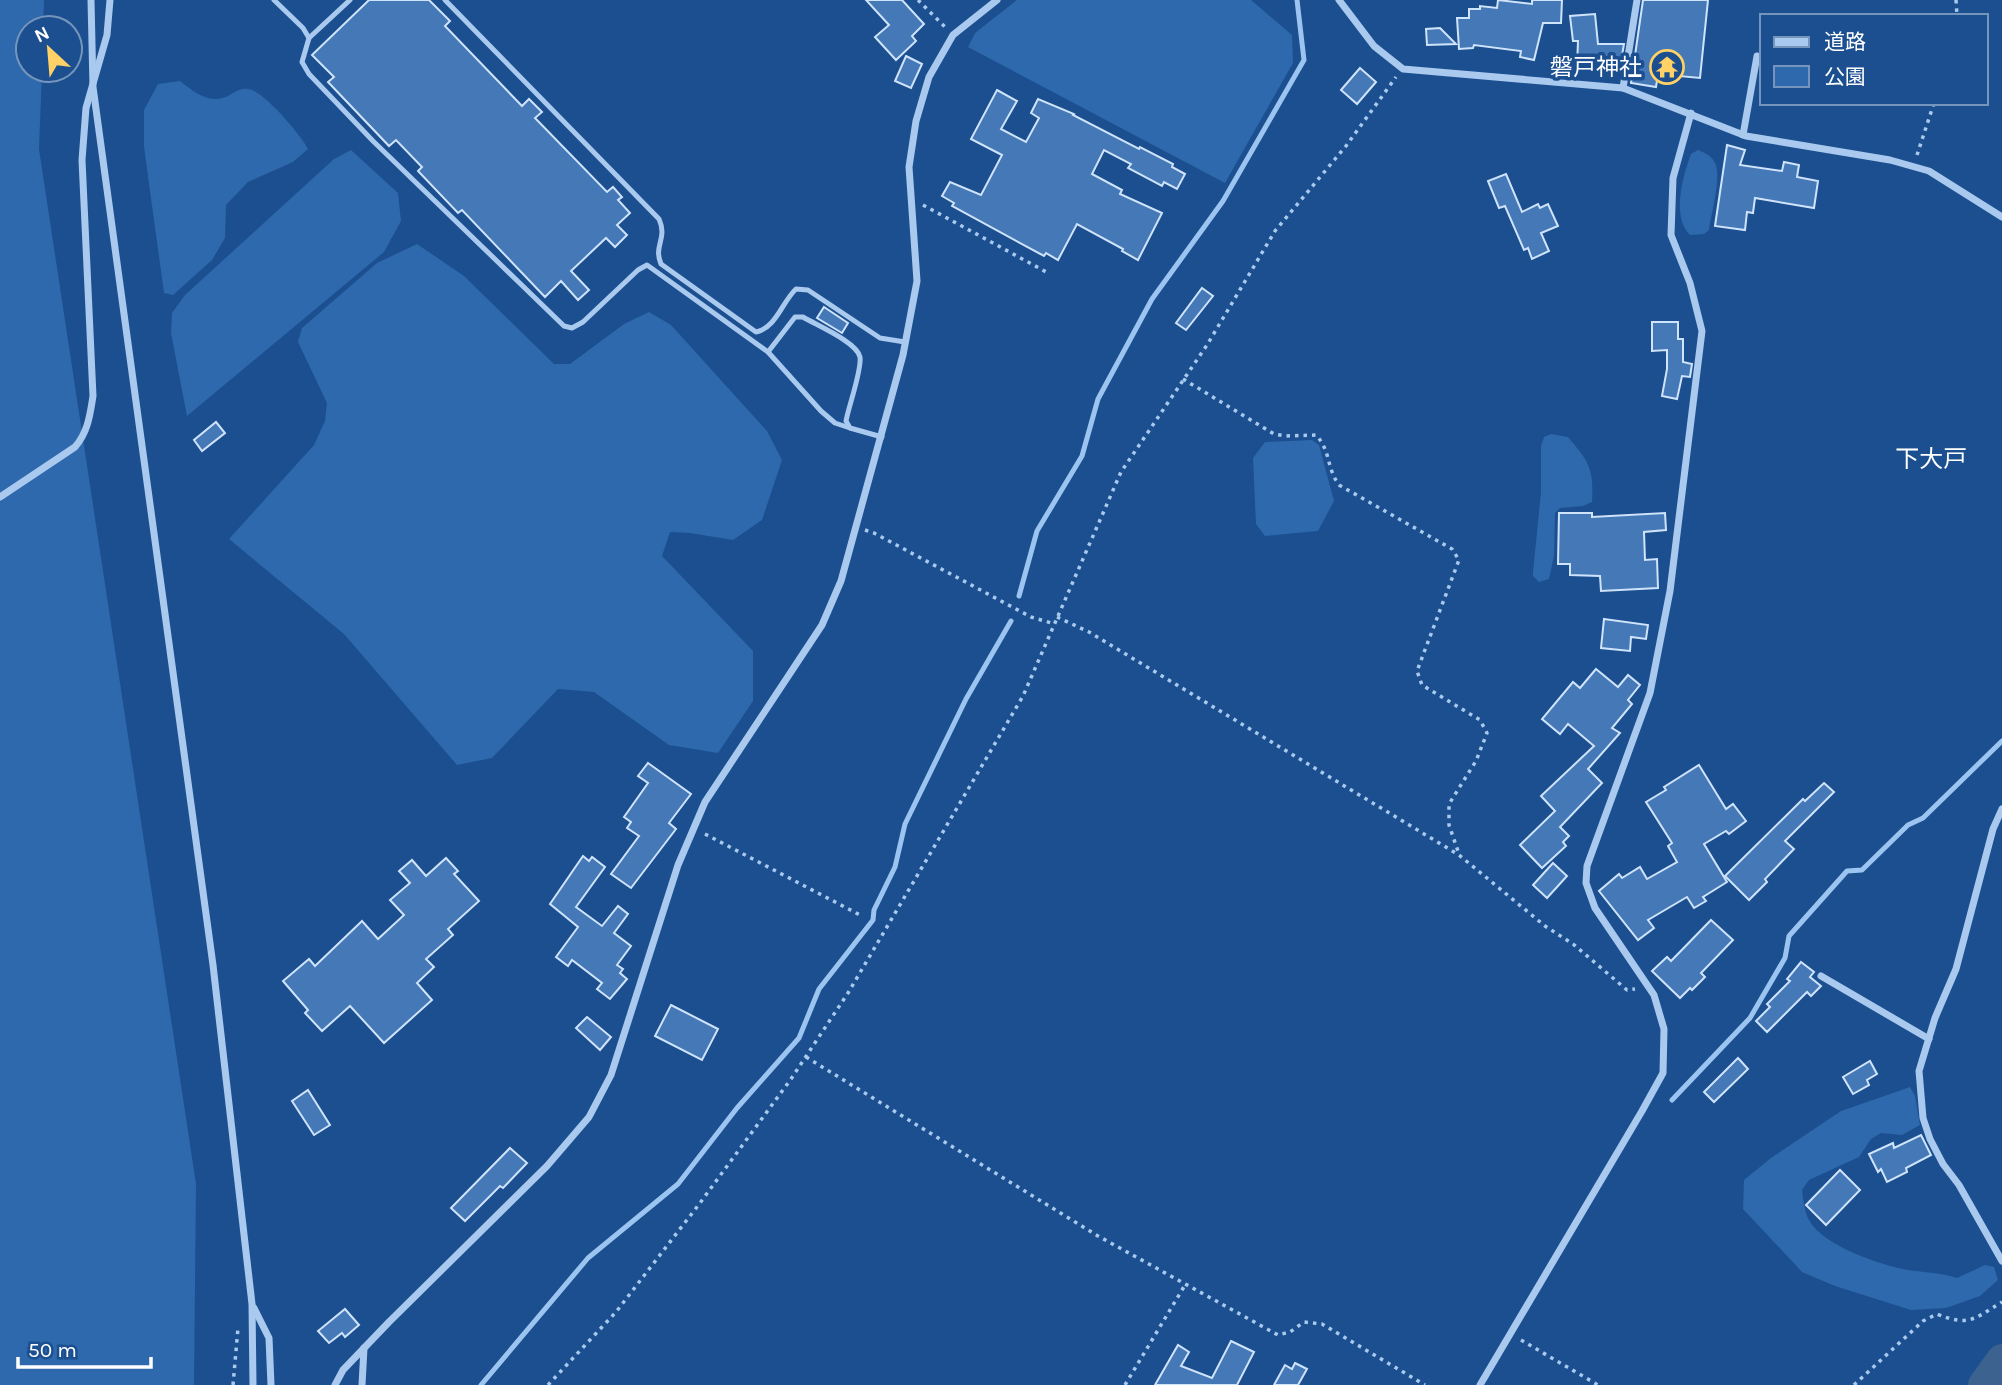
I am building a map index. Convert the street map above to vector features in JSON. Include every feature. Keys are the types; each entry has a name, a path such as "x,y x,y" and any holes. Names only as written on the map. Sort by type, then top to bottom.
{"street":[{"path":"91,0 93,87 213,965 252,1304 253,1385"},
{"path":"0,497 75,447 83,438 88,425 93,396 82,160 86,108 107,35 110,0"},
{"path":"335,1385 343,1370 547,1166 589,1116 611,1075 678,865 693,828 705,803 822,625 841,581 882,437 917,281 909,167 916,121 929,78 953,35 997,0"},
{"path":"1339,0 1374,46 1403,69 1623,88 1743,135 1890,160 1929,171 2002,217"},
{"path":"1623,88 1637,0"},
{"path":"1743,135 1757,56"},
{"path":"1480,1385 1663,1073 1664,1029 1654,995 1595,908 1586,883 1587,866 1650,693 1670,591 1702,331 1690,283 1671,235 1673,178 1691,113"},
{"path":"2002,809 1993,829 1956,969 1919,1071 1923,1118 1943,1164 1959,1185 2002,1261"},
{"path":"1821,976 1929,1039"},
{"path":"252,1304 269,1338 271,1385"},
{"path":"362,1385 365,1348"}],"lane":[{"path":"274,0 303,28 309,38"},
{"path":"350,0 309,38 302,62 309,74 373,141 564,326 572,328 583,322 638,270 647,265 768,352 835,423 882,437"},
{"path":"444,0 659,219 664,229 657,256 661,264 756,332 764,330 772,322 796,289 808,290 880,338 905,342"},
{"path":"768,352 795,317 803,317 853,345 860,355 846,421 850,428"}],"path":[{"path":"918,0 953,35"},
{"path":"548,1385 616,1312 700,1203 806,1057 848,993 1023,696 1121,472 1207,345 1275,232 1346,146 1403,69"},
{"path":"1913,167 1933,105"},
{"path":"911,201 930,208 1050,274"},
{"path":"1183,379 1274,434 1316,435 1325,444 1331,474 1339,485 1452,549 1459,560 1417,671 1422,685 1480,720 1487,733 1476,761 1449,804 1449,825 1459,855"},
{"path":"857,528 874,533 1031,617 1055,624"},
{"path":"1057,617 1089,632 1459,855 1627,990 1648,987"},
{"path":"693,828 860,915"},
{"path":"806,1057 1098,1236 1278,1335 1290,1332 1304,1322 1322,1324 1424,1385"},
{"path":"1125,1385 1185,1284"},
{"path":"1854,1385 1923,1321 1937,1314 1951,1320 1970,1322 2002,1301"},
{"path":"233,1385 240,1316 252,1304"},
{"path":"1510,1333 1598,1385"}],"green space":[{"path":"0,0 44,0 44,14 14,14 14,84 41,84 39,149 196,1184 194,1385 0,1385"},
{"path":"1017,0 1251,0 1292,35 1293,63 1225,183 968,47 975,33"},
{"path":"180,81 197,93 215,99 243,89 255,91 281,114 308,149 293,162 248,182 226,205 225,238 212,260 173,295 164,293 144,147 144,110 158,84"},
{"path":"351,150 398,193 401,221 384,252 187,416 171,333 172,313 185,295 334,159"},
{"path":"1698,150 1715,163 1717,186 1709,230 1704,234 1690,235 1681,217 1680,196 1691,154"},
{"path":"417,244 464,276 554,364 570,364 624,324 649,312 671,325 767,431 782,460 762,520 733,540 670,532 662,556 753,651 753,701 718,753 669,745 594,692 558,689 492,758 457,765 344,634 229,539 314,445 325,421 327,403 298,342 302,328 377,263"},
{"path":"1551,434 1568,437 1589,466 1592,502 1583,506 1560,508 1555,513 1554,556 1549,579 1539,582 1533,572 1541,492 1541,446 1544,437"},
{"path":"1312,440 1319,445 1334,501 1318,531 1265,536 1256,524 1253,458 1265,442"},
{"path":"1910,1087 1915,1096 1920,1125 1902,1135 1881,1133 1871,1139 1859,1157 1809,1180 1802,1190 1804,1203 1807,1216 1821,1234 1844,1249 1871,1260 1902,1269 1957,1278 1985,1265 1994,1267 1998,1280 1980,1296 1946,1308 1911,1310 1835,1286 1802,1272 1743,1209 1744,1180 1771,1158 1841,1111"}],"building":[{"path":"369,0 429,0 450,21 445,26 522,106 529,99 542,112 535,118 607,192 613,187 622,197 618,200 630,213 617,225 627,235 615,247 606,238 571,271 589,290 578,300 561,281 545,297 462,210 458,213 418,171 422,167 396,140 389,146 328,82 334,77 312,55"},
{"path":"866,0 902,0 924,24 912,36 916,41 896,60 875,37 889,25"},
{"path":"1498,0 1532,4 1532,0 1562,0 1561,23 1543,23 1534,60 1520,57 1521,51 1474,45 1473,48 1459,49 1457,18 1469,18 1469,9 1480,9 1480,6 1497,8"},
{"path":"1643,0 1708,0 1700,78 1658,74 1656,87 1631,83"},
{"path":"1595,14 1598,44 1624,44 1620,67 1577,67 1578,41 1573,41 1570,16"},
{"path":"1440,28 1456,44 1427,45 1426,29"},
{"path":"906,56 922,64 911,88 895,81"},
{"path":"1360,68 1376,82 1357,104 1341,90"},
{"path":"997,90 1017,101 1001,129 1026,142 1039,118 1031,113 1038,99 1074,114 1139,149 1140,147 1173,164 1172,167 1185,174 1177,189 1164,182 1162,186 1128,168 1131,164 1104,150 1092,174 1122,190 1120,194 1162,213 1138,260 1077,224 1058,260 1046,253 1044,256 952,206 954,203 942,196 950,182 981,195 1002,155 971,139"},
{"path":"1727,145 1745,150 1740,165 1782,171 1784,162 1799,165 1797,177 1818,181 1814,208 1755,198 1753,213 1747,212 1745,230 1715,226"},
{"path":"1506,174 1522,212 1538,204 1540,208 1548,204 1558,226 1541,233 1549,251 1532,259 1528,248 1524,250 1505,206 1499,208 1488,181"},
{"path":"1202,288 1213,296 1186,330 1176,323"},
{"path":"824,307 848,323 842,333 817,318"},
{"path":"1652,322 1678,322 1678,339 1683,339 1683,362 1692,364 1690,377 1682,376 1677,399 1662,396 1667,350 1652,351"},
{"path":"216,422 225,433 202,451 194,440"},
{"path":"1559,513 1592,513 1592,517 1665,513 1666,530 1644,532 1645,560 1657,559 1658,588 1601,591 1600,576 1570,575 1570,564 1558,564"},
{"path":"1604,619 1648,625 1646,639 1631,637 1630,651 1601,648"},
{"path":"1596,669 1618,687 1628,675 1640,685 1628,700 1632,704 1612,728 1620,733 1588,769 1602,783 1560,827 1569,836 1563,842 1566,846 1542,868 1520,845 1555,811 1541,796 1594,746 1568,724 1560,734 1542,719 1573,682 1580,688"},
{"path":"648,763 691,794 669,823 676,829 631,888 611,874 639,836 627,828 631,822 624,817 648,783 638,776"},
{"path":"1699,765 1726,809 1733,804 1746,821 1729,834 1726,831 1704,844 1727,882 1703,897 1706,901 1694,908 1687,897 1648,920 1654,928 1638,940 1599,891 1619,874 1622,878 1640,867 1647,879 1677,862 1668,846 1672,843 1646,802"},
{"path":"1824,783 1834,792 1785,841 1794,849 1749,900 1725,876 1803,799 1805,801"},
{"path":"583,856 589,861 592,857 605,867 576,907 602,926 618,906 628,914 614,933 631,946 617,965 623,969 620,973 627,979 610,999 597,989 602,983 572,960 568,966 556,957 578,927 550,904"},
{"path":"446,858 458,871 454,874 479,901 448,929 453,935 426,959 434,967 417,983 432,1000 384,1043 350,1006 322,1031 305,1013 308,1010 283,981 309,959 315,966 362,921 378,939 404,915 390,900 410,883 399,871 412,860 426,876"},
{"path":"1553,863 1567,876 1547,898 1533,885"},
{"path":"1711,920 1733,940 1701,973 1705,977 1680,998 1652,971 1667,957 1671,961"},
{"path":"1801,962 1814,972 1810,977 1821,986 1811,996 1807,992 1767,1032 1756,1021 1770,1007 1767,1004 1790,981 1787,979"},
{"path":"671,1005 718,1029 702,1060 655,1036"},
{"path":"587,1017 611,1037 600,1050 576,1028"},
{"path":"1738,1058 1748,1069 1714,1102 1704,1092"},
{"path":"1870,1061 1877,1074 1867,1080 1869,1085 1853,1094 1843,1077"},
{"path":"308,1090 330,1125 314,1135 292,1101"},
{"path":"1921,1135 1931,1155 1887,1182 1881,1169 1878,1172 1869,1154 1893,1143 1894,1148"},
{"path":"510,1148 527,1163 465,1221 451,1208"},
{"path":"1840,1170 1860,1190 1826,1225 1806,1205"},
{"path":"345,1309 359,1325 345,1337 342,1333 329,1343 318,1331"},
{"path":"1231,1341 1254,1352 1237,1385 1155,1385 1178,1345 1189,1352 1181,1366 1212,1378"},
{"path":"1295,1363 1307,1369 1298,1385 1274,1385 1285,1365 1292,1369"}],"waterway":[{"path":"1019,596 1037,531 1082,456 1098,399 1152,299 1223,201 1304,60 1297,0"},
{"path":"481,1385 588,1258 678,1184 737,1108 799,1038 819,989 873,920 874,910 895,867 905,824 966,699 1011,621"},
{"path":"1672,1100 1750,1018 1785,958 1789,936 1847,871 1862,870 1908,825 1923,818 2002,741"},
{"path":"1984,1385 2002,1360"}],"place":[{"name":"磐戸神社","path":"1667,67"}],"district":[{"name":"下大戸","path":"1931,459"}]}
